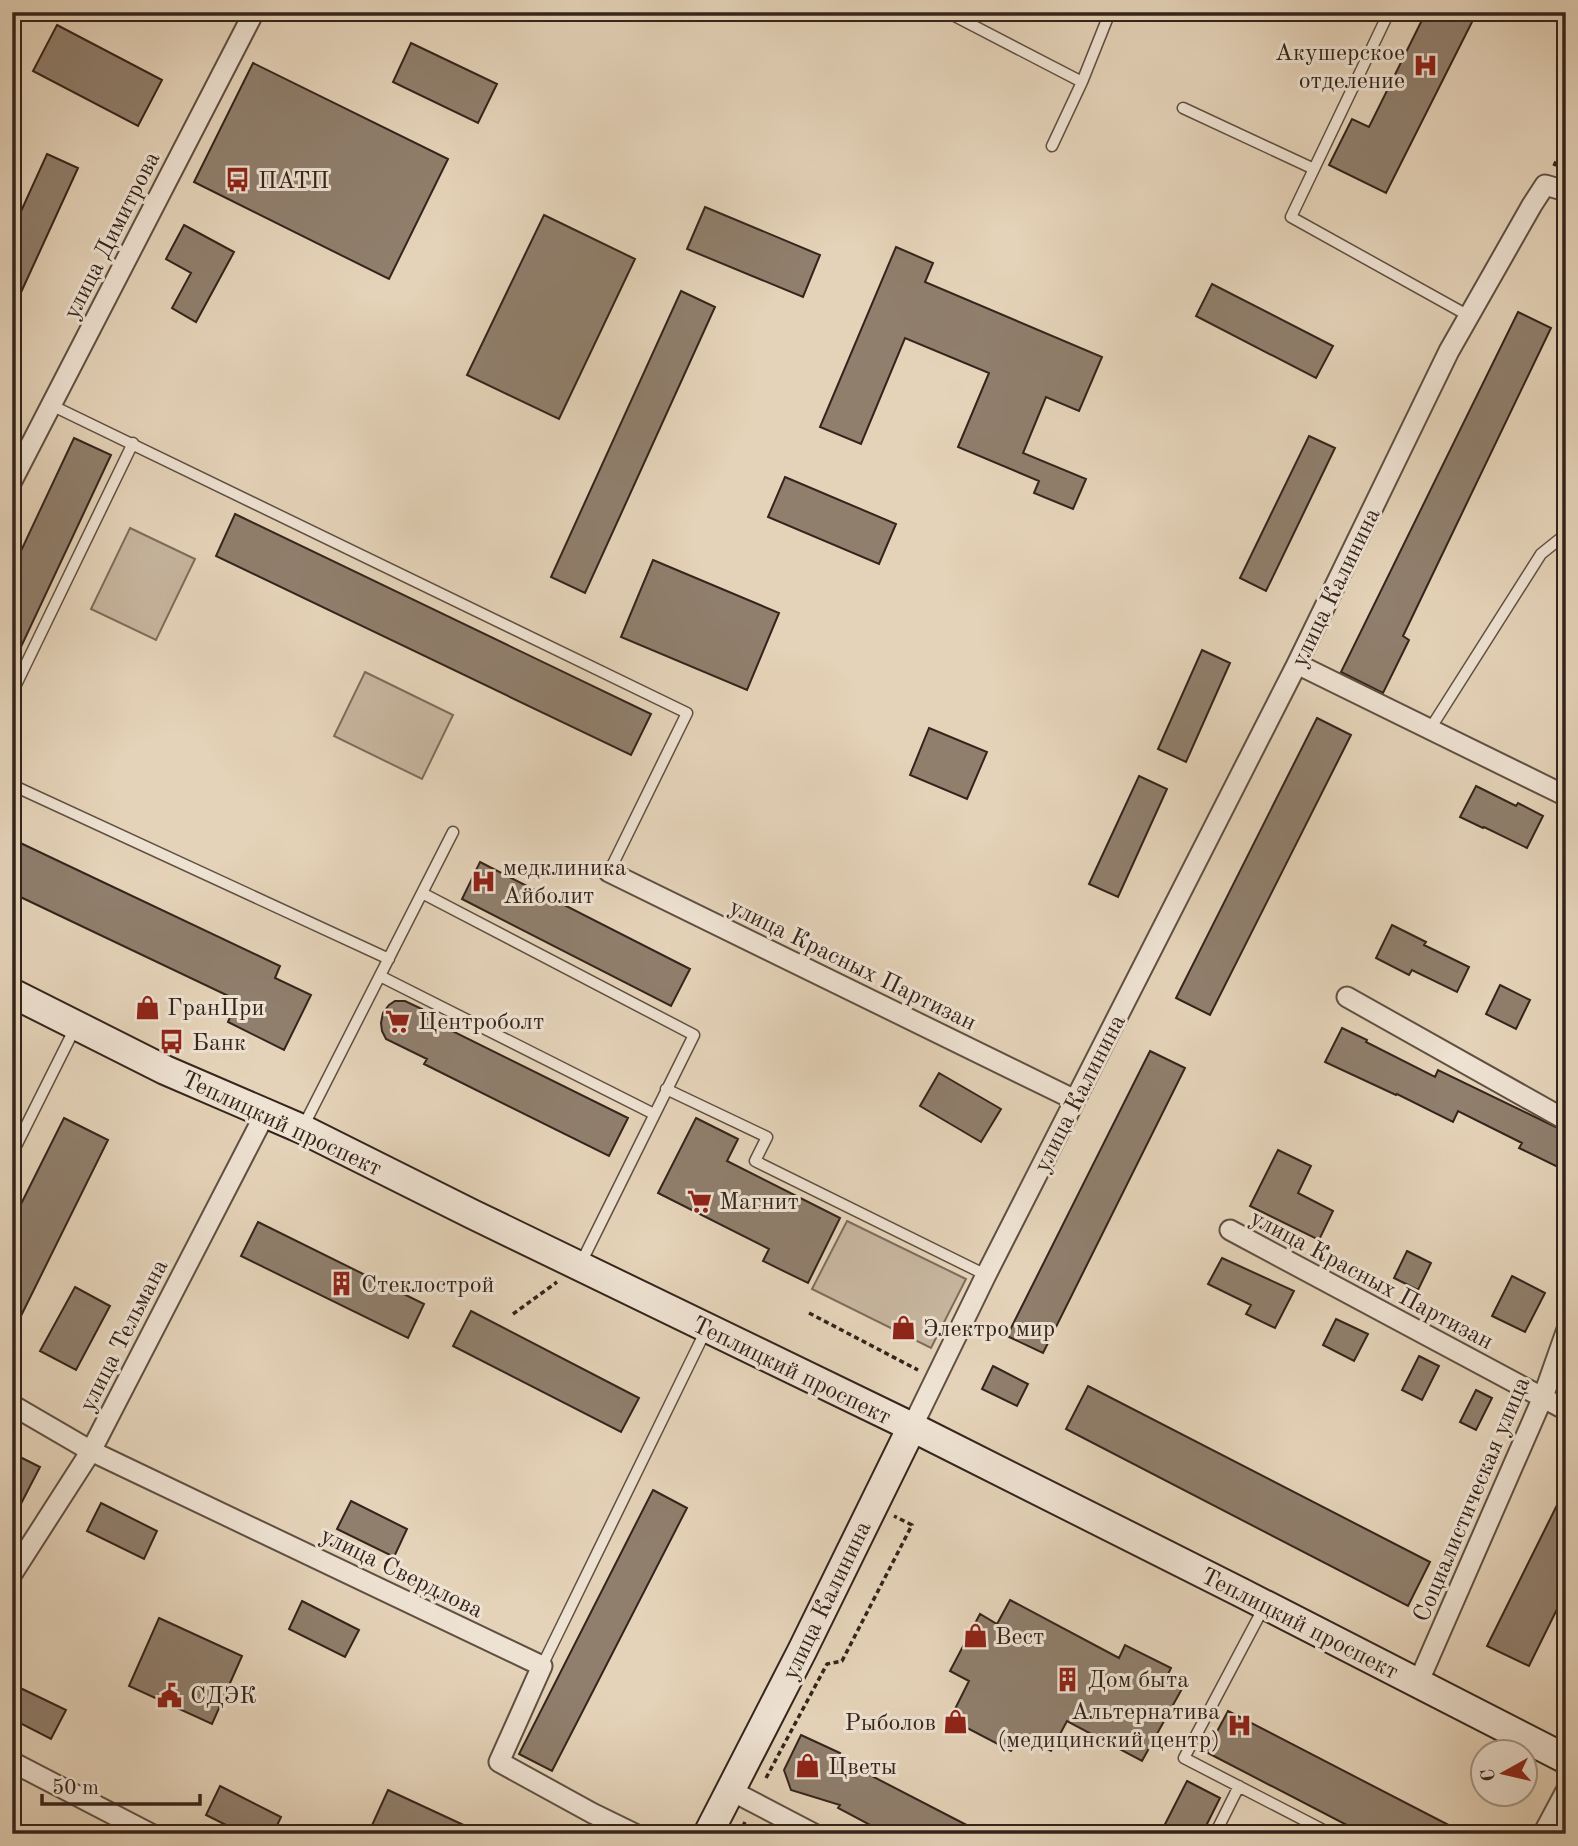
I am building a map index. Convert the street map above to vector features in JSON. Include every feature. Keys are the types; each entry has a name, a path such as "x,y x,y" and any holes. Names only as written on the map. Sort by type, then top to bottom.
{"main road":[{"name":"Теплицкий проспект","path":"12,993 165,1070 302,1129 912,1427 1566,1759"},
{"name":"улица Калинина","path":"708,1834 742,1796 802,1651 912,1427"}],"street":[{"name":"улица Димитрова","path":"12,481 20,446 51,405 254,12"},
{"path":"1545,185 1566,191"},
{"name":"улица Калинина","path":"912,1427 986,1275 1297,664 1449,351 1545,185"},
{"path":"1297,664 1566,796"},
{"name":"улица Красных Партизан","path":"609,872 1075,1100"},
{"path":"1347,997 1566,1120"},
{"name":"улица Тельмана","path":"12,1574 91,1451 265,1112"},
{"name":"улица Красных Партизан","path":"1230,1230 1566,1410"},
{"name":"Социалистическая улица","path":"1418,1683 1543,1397 1566,1332"},
{"name":"улица Свердлова","path":"12,1405 91,1451 542,1666"},
{"path":"542,1666 499,1762 635,1834"},
{"path":"12,1762 151,1834"},
{"path":"1543,1834 1566,1791"},
{"path":"742,1796 814,1834"}],"lane":[{"path":"947,12 1082,82"},
{"path":"1052,146 1082,82 1110,12"},
{"path":"1389,12 1291,217 1469,316"},
{"path":"1183,108 1314,169"},
{"path":"51,405 687,713 609,872"},
{"path":"12,693 133,443"},
{"path":"1430,729 1541,554 1566,534"},
{"path":"12,785 389,959"},
{"path":"302,1129 453,832"},
{"path":"422,893 694,1035 579,1266"},
{"path":"380,976 654,1114"},
{"path":"12,1154 76,1026"},
{"path":"666,1089 767,1138 755,1161 986,1275"},
{"path":"542,1666 707,1329"},
{"path":"1265,1605 1184,1758 1331,1834"},
{"path":"1215,1834 1239,1786"}],"path":[{"path":"1545,185 1566,139"},
{"path":"513,1314 579,1266"},
{"path":"809,1313 935,1378"},
{"path":"739,1834 742,1796 827,1664 842,1661 912,1525 873,1505"}],"shaded area":[{"path":"130,528 195,559 156,640 91,609"},
{"path":"365,672 453,715 422,779 334,736"},
{"path":"847,1221 966,1279 931,1348 812,1289"}],"building":[{"name":"Акушерское отделение","path":"1426,12 1477,12 1386,193 1329,165 1352,119 1369,127"},
{"path":"57,25 162,80 138,126 33,71"},
{"path":"411,43 497,84 478,123 393,82"},
{"path":"253,63 448,159 389,279 194,182"},
{"path":"47,154 78,168 12,312 12,231"},
{"path":"705,207 820,255 803,297 687,249"},
{"path":"544,215 635,259 559,419 467,375"},
{"path":"184,225 234,252 196,322 172,308 191,273 166,259"},
{"path":"896,247 933,263 925,282 1102,357 1079,411 1046,397 1023,453 1086,479 1073,509 1034,493 1039,481 958,447 989,373 905,338 861,444 820,427"},
{"path":"1212,284 1333,346 1316,378 1196,316"},
{"path":"681,291 715,307 585,593 551,577"},
{"path":"1518,312 1551,328 1403,636 1409,640 1383,693 1341,672"},
{"path":"1309,436 1335,448 1266,591 1240,578"},
{"path":"74,438 111,455 12,666 12,570"},
{"path":"785,477 896,524 879,564 768,517"},
{"path":"235,514 651,714 631,755 216,556"},
{"path":"653,560 779,613 747,690 621,637"},
{"path":"1202,650 1230,663 1186,762 1158,749"},
{"path":"1317,718 1351,735 1210,1015 1176,998"},
{"path":"929,728 987,752 967,799 910,775"},
{"path":"1139,776 1167,789 1118,897 1089,884"},
{"path":"1476,786 1543,816 1527,848 1460,817"},
{"path":"12,839 280,966 275,978 311,995 284,1050 228,1022 237,1000 12,893"},
{"path":"480,862 690,969 671,1006 462,899"},
{"path":"1392,925 1426,942 1424,945 1469,967 1457,992 1412,970 1409,975 1376,958"},
{"path":"1500,985 1530,1000 1516,1029 1486,1014"},
{"path":"395,1001 405,1001 422,1009 420,1015 628,1118 609,1156 424,1064 427,1059 386,1039 381,1023 383,1013"},
{"path":"1342,1028 1435,1077 1438,1070 1566,1132 1566,1171 1519,1148 1522,1143 1458,1111 1453,1122 1325,1062"},
{"path":"1150,1051 1185,1068 1043,1353 1007,1336"},
{"path":"939,1073 1001,1109 981,1142 920,1106"},
{"path":"64,1118 108,1140 12,1334 12,1222"},
{"path":"696,1118 738,1139 727,1161 840,1218 808,1283 763,1261 769,1249 658,1193"},
{"path":"1278,1150 1311,1166 1298,1193 1333,1211 1319,1240 1250,1206"},
{"name":"Стеклострой","path":"258,1222 424,1304 408,1338 241,1256"},
{"path":"1407,1251 1431,1263 1418,1290 1394,1278"},
{"path":"1222,1258 1294,1291 1275,1328 1246,1314 1251,1305 1208,1284"},
{"path":"1512,1276 1545,1293 1525,1332 1492,1316"},
{"path":"75,1287 110,1306 76,1370 40,1351"},
{"path":"471,1311 639,1398 621,1432 453,1346"},
{"path":"1336,1319 1368,1334 1354,1361 1323,1345"},
{"path":"1419,1356 1439,1366 1422,1400 1402,1390"},
{"path":"993,1366 1028,1384 1017,1406 982,1389"},
{"path":"1088,1386 1430,1562 1408,1606 1066,1429"},
{"path":"1476,1390 1492,1398 1476,1430 1460,1422"},
{"path":"12,1453 40,1467 12,1521"},
{"path":"1566,1487 1566,1591 1529,1666 1487,1646"},
{"path":"653,1490 687,1508 552,1771 519,1754"},
{"path":"351,1501 407,1529 394,1557 337,1529"},
{"path":"101,1503 157,1531 144,1559 87,1531"},
{"name":"Дом быта","path":"1010,1600 1119,1658 1125,1645 1171,1668 1166,1678 1183,1687 1142,1761 1067,1721 1051,1751 1020,1734 1011,1751 950,1719 969,1681 950,1671 980,1614 997,1624"},
{"path":"302,1601 359,1630 345,1657 289,1629"},
{"path":"159,1618 242,1656 212,1724 129,1686"},
{"path":"12,1684 66,1710 51,1739 12,1719"},
{"path":"1228,1711 1466,1834 1364,1834 1206,1752"},
{"path":"801,1735 840,1753 837,1758 984,1834 887,1834 838,1808 840,1805 791,1790 784,1770"},
{"path":"1187,1781 1220,1798 1202,1834 1160,1834"},
{"path":"220,1786 281,1817 273,1834 244,1834 206,1815"},
{"path":"388,1790 483,1834 368,1834"}],"place":[{"name":"Акушерское отделение","path":"1425,66"},
{"name":"ПАТП","path":"238,180"},
{"name":"медклиника Айболит","path":"483,881"},
{"name":"ГранПри","path":"147,1007"},
{"name":"Центроболт","path":"398,1021"},
{"name":"Банк","path":"172,1042"},
{"name":"Магнит","path":"699,1201"},
{"name":"Стеклострой","path":"341,1284"},
{"name":"Электро мир","path":"903,1328"},
{"name":"Вест","path":"975,1636"},
{"name":"Дом быта","path":"1068,1679"},
{"name":"СДЭК","path":"170,1695"},
{"name":"Рыболов","path":"956,1722"},
{"name":"Альтернатива (медицинский центр)","path":"1240,1725"},
{"name":"Цветы","path":"808,1766"}]}
